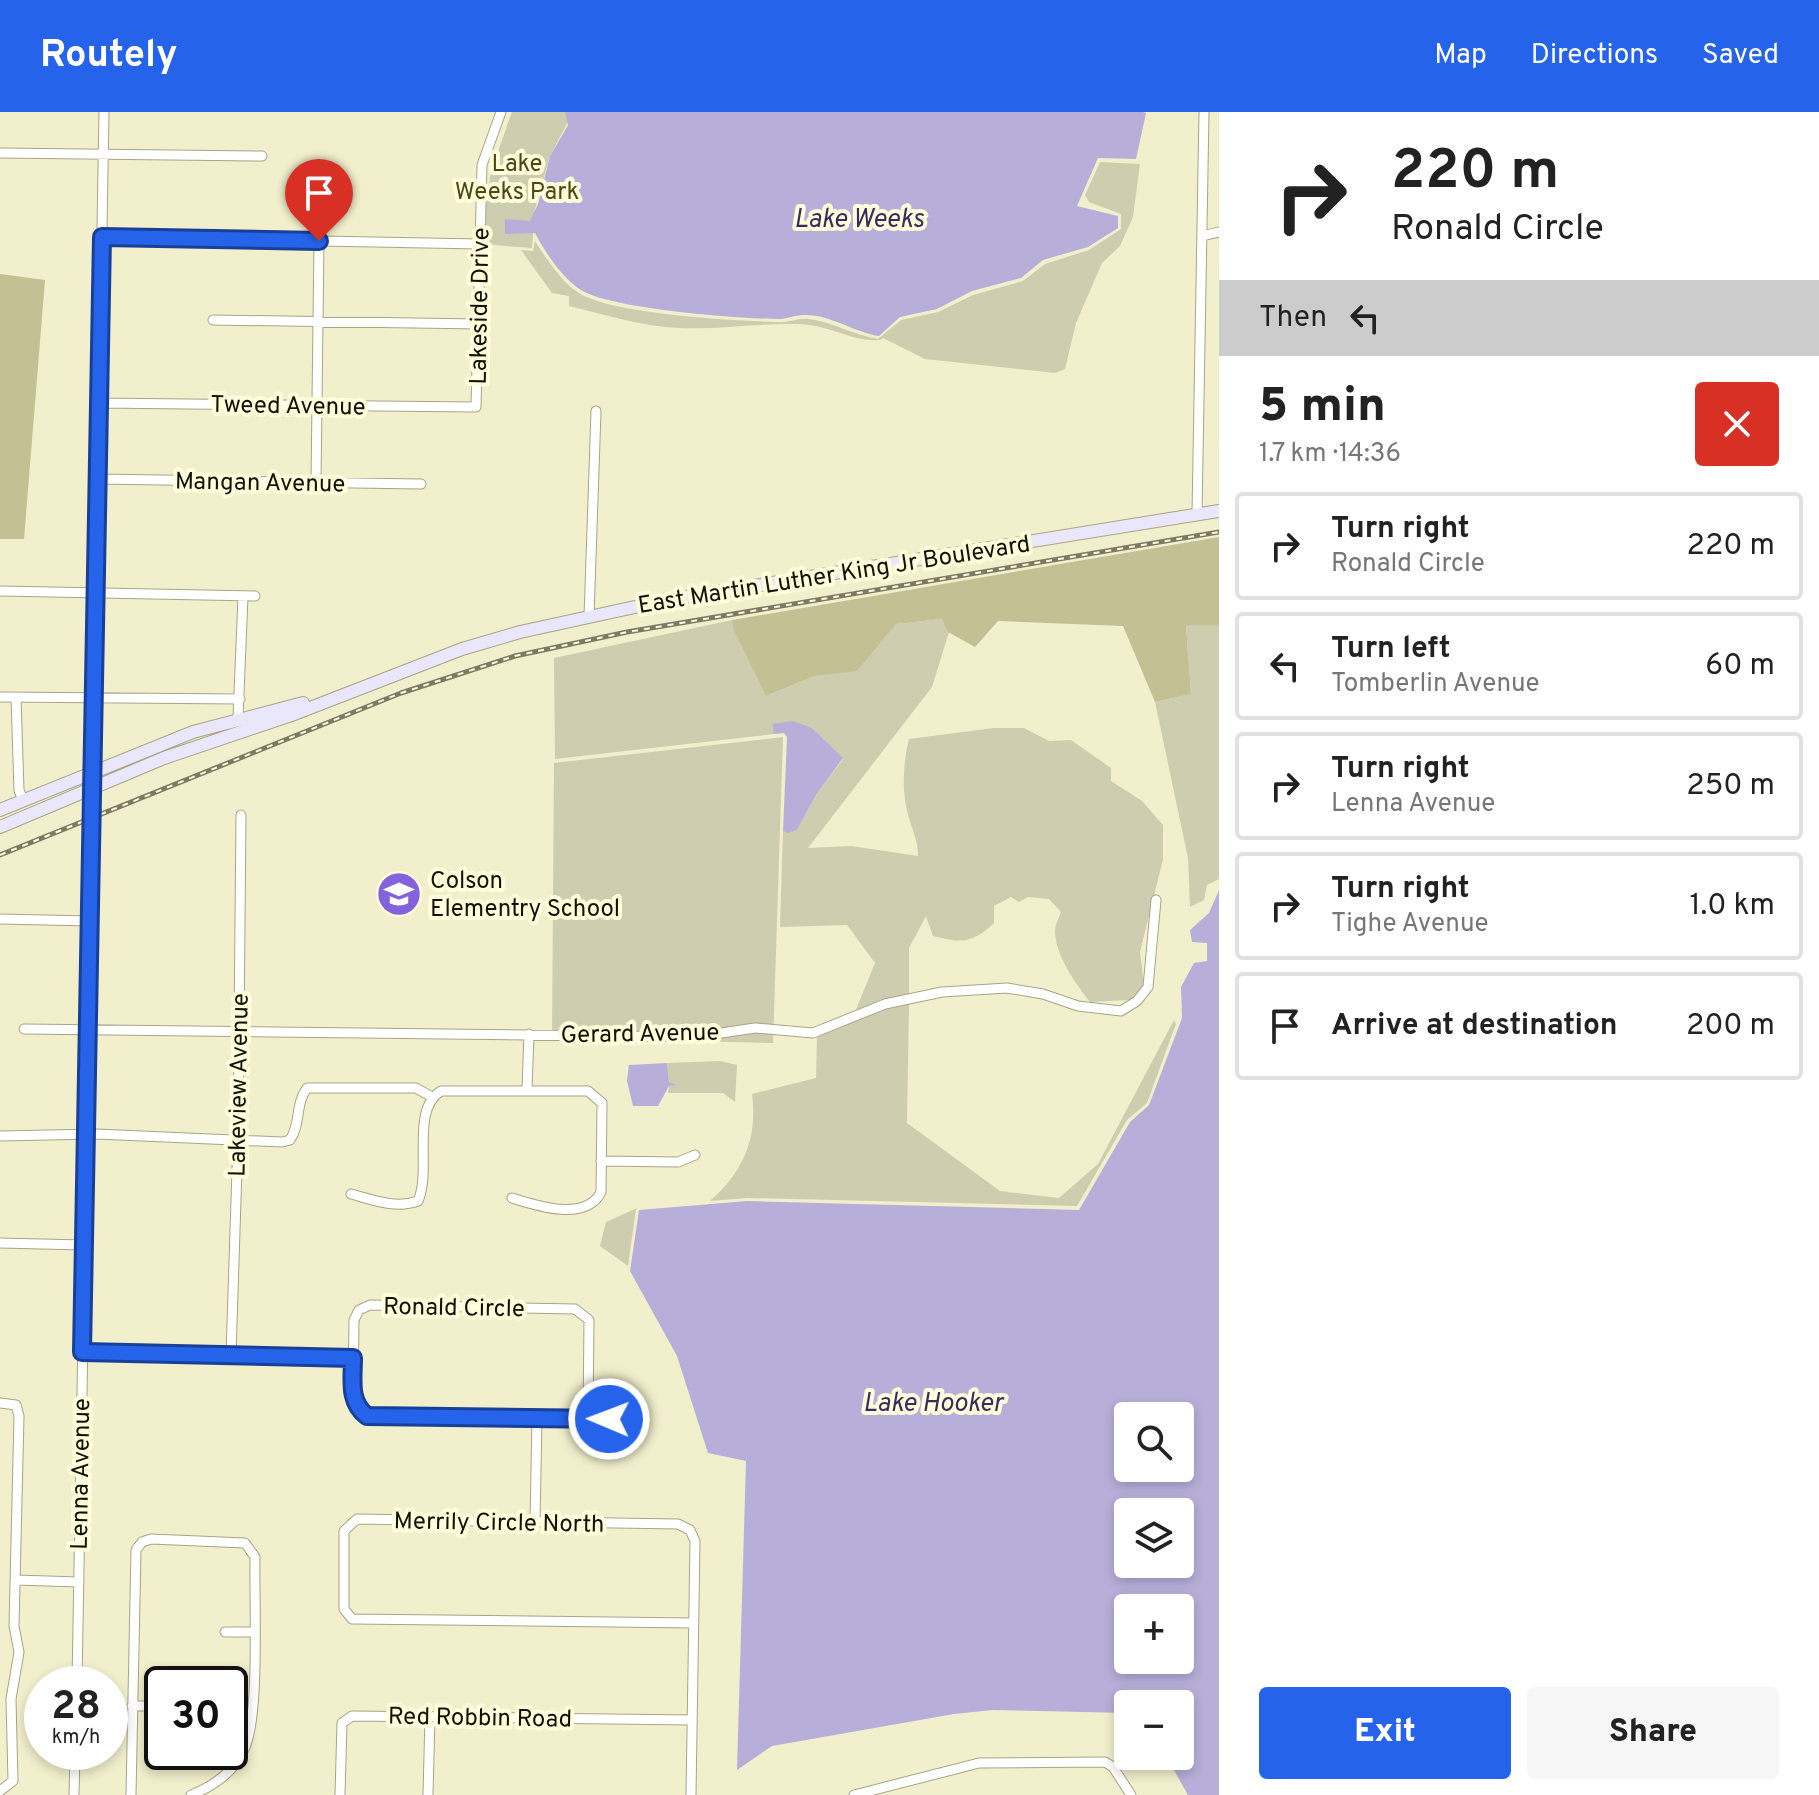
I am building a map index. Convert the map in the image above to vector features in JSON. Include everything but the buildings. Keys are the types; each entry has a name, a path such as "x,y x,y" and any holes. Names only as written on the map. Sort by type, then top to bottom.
{"main road":[{"name":"East Martin Luther King Jr Boulevard","path":"352,690 520,632 667,600 1219,511"},
{"path":"0,827 193,732 352,690"},
{"path":"0,810 94,781 352,690"}],"street":[{"name":"Lenna Avenue","path":"77,1666 104,112"},
{"name":"Lakeside Drive","path":"476,407 482,165 501,112"},
{"path":"1197,515 1204,112"},
{"path":"0,153 262,156"},
{"path":"1202,236 1219,232"},
{"path":"102,237 480,244"},
{"path":"316,483 319,241"},
{"path":"213,320 479,324"},
{"name":"Tweed Avenue","path":"99,403 476,407"},
{"path":"589,617 596,411"},
{"name":"Mangan Avenue","path":"98,479 421,484"},
{"path":"0,591 255,596"},
{"path":"238,718 243,596"},
{"path":"0,697 240,699"},
{"path":"16,697 19,790 23,801"},
{"name":"Lakeview Avenue","path":"231,1355 240,1030 241,815"},
{"name":"Gerard Avenue","path":"24,1029 88,1027 694,1037 755,1028 813,1033 885,1004 942,992 1007,988 1043,994 1078,1006 1121,1011 1137,1001 1148,987 1156,900"},
{"path":"0,919 91,921"},
{"path":"527,1090 529,1034"},
{"path":"0,1136 86,1134 290,1140 295,1133 300,1097 307,1088 416,1088 432,1097"},
{"path":"351,1194 382,1203 407,1205 418,1201 424,1188 425,1110 432,1097 450,1089 588,1091 597,1095 602,1103 601,1192 596,1203 583,1209 540,1207 512,1198"},
{"path":"601,1161 678,1162 695,1155"},
{"path":"0,1243 84,1245"},
{"name":"Ronald Circle","path":"588,1418 589,1320 575,1309 370,1305 359,1310 354,1320 353,1400 357,1409 367,1416 629,1419"},
{"path":"82,1352 353,1358"},
{"path":"0,1403 16,1405 19,1416 14,1626 19,1652 11,1699 13,1781 0,1791"},
{"path":"535,1522 537,1418"},
{"name":"Merrily Circle North","path":"357,1519 535,1522 678,1524 690,1530 695,1541 694,1623 352,1619 344,1609 344,1531 357,1519"},
{"path":"131,1795 135,1556 142,1542 160,1539 245,1543 255,1557 251,1725 245,1746 235,1764 216,1783 192,1795"},
{"path":"15,1580 79,1582"},
{"path":"691,1795 694,1623"},
{"path":"225,1632 254,1632"},
{"path":"132,1706 144,1706"},
{"name":"Red Robbin Road","path":"340,1795 342,1723 352,1716 692,1720"},
{"path":"428,1795 430,1716"},
{"path":"854,1795 880,1792 979,1763 1105,1762 1113,1767 1131,1795"},
{"path":"74,1795 75,1770"}],"green space":[{"name":"Lake Weeks Park","path":"512,112 573,112 550,156 535,209 532,248 480,244 491,171"},
{"path":"1100,162 1140,164 1133,217 1120,246 1102,263 1076,323 1065,369 1055,373 925,359 883,338 880,340 869,340 808,325 679,328 624,320 569,306 569,296 552,293 521,250 533,251 535,241 572,288 595,300 618,306 734,320 782,322 808,319 878,339 901,320 938,312 973,295 1023,281 1045,264 1089,250 1121,229 1121,214 1089,202 1085,195"},
{"path":"942,619 949,632 932,687 808,848 851,846 918,856 904,788 909,739 994,728 1024,728 1049,741 1071,740 1111,768 1111,781 1142,801 1163,825 1163,859 1140,952 1144,985 1130,1000 1090,1002 1058,950 1055,931 1061,912 1049,899 1028,897 1019,902 1011,897 994,906 994,923 979,935 966,940 933,936 926,916 909,948 909,995 855,1012 875,963 847,925 780,927 783,831 797,830 816,795 843,759 812,728 774,724 774,734 555,759 554,658 732,620 766,696 815,676 857,670 896,624"},
{"path":"1186,625 1219,625 1219,879 1207,885 1204,900 1190,907 1188,858 1155,702 1191,694"},
{"path":"783,737 773,1043 552,1038 554,763"},
{"path":"909,1003 907,1123 1000,1191 1059,1198 1098,1164 1174,1020 1176,1024 1147,1103 1127,1120 1077,1206 747,1198 710,1201 731,1178 746,1153 753,1125 752,1094 816,1078 817,1036 886,1008"},
{"path":"720,1061 737,1065 735,1102 723,1093 668,1093 669,1086 676,1085 669,1083 667,1063"},
{"path":"637,1208 628,1266 600,1246 606,1222"}],"shaded area":[{"path":"0,274 45,280 24,539 0,539"},
{"path":"1219,537 1219,625 1186,625 1191,694 1155,702 1123,626 998,621 975,647 948,632 942,619 896,624 857,671 815,676 766,696 732,620"}],"water":[{"name":"Lake Weeks","path":"565,112 1146,113 1136,159 1098,158 1077,206 1118,216 1118,228 1088,247 1043,260 1021,278 972,291 937,309 900,317 879,336 813,315 761,319 677,312 619,303 581,290 561,272 535,233 505,234 505,219 530,221 538,204 550,156 568,125"},
{"path":"793,721 812,728 843,758 816,795 797,830 788,833 783,831 787,737 784,733 774,734 773,724"},
{"name":"Lake Hooker","path":"1219,890 1219,1795 1188,1795 1174,1770 1194,1770 1194,1690 1114,1690 1114,1713 993,1710 954,1714 772,1746 737,1770 746,1461 708,1453 677,1356 630,1271 639,1210 747,1201 1079,1210 1130,1122 1149,1105 1182,1018 1181,987 1194,963 1207,961 1207,943 1192,942 1190,930 1209,913"},
{"path":"667,1063 669,1082 677,1085 669,1086 658,1106 633,1106 627,1081 629,1065"}],"railway":[{"path":"0,855 401,693 515,656 627,632 1219,532"}],"place":[{"name":"Colson Elementry School","path":"399,894"}],"route":[{"path":"319,241 102,237 82,1352 353,1358 353,1400 357,1409 367,1416 609,1419"}]}
